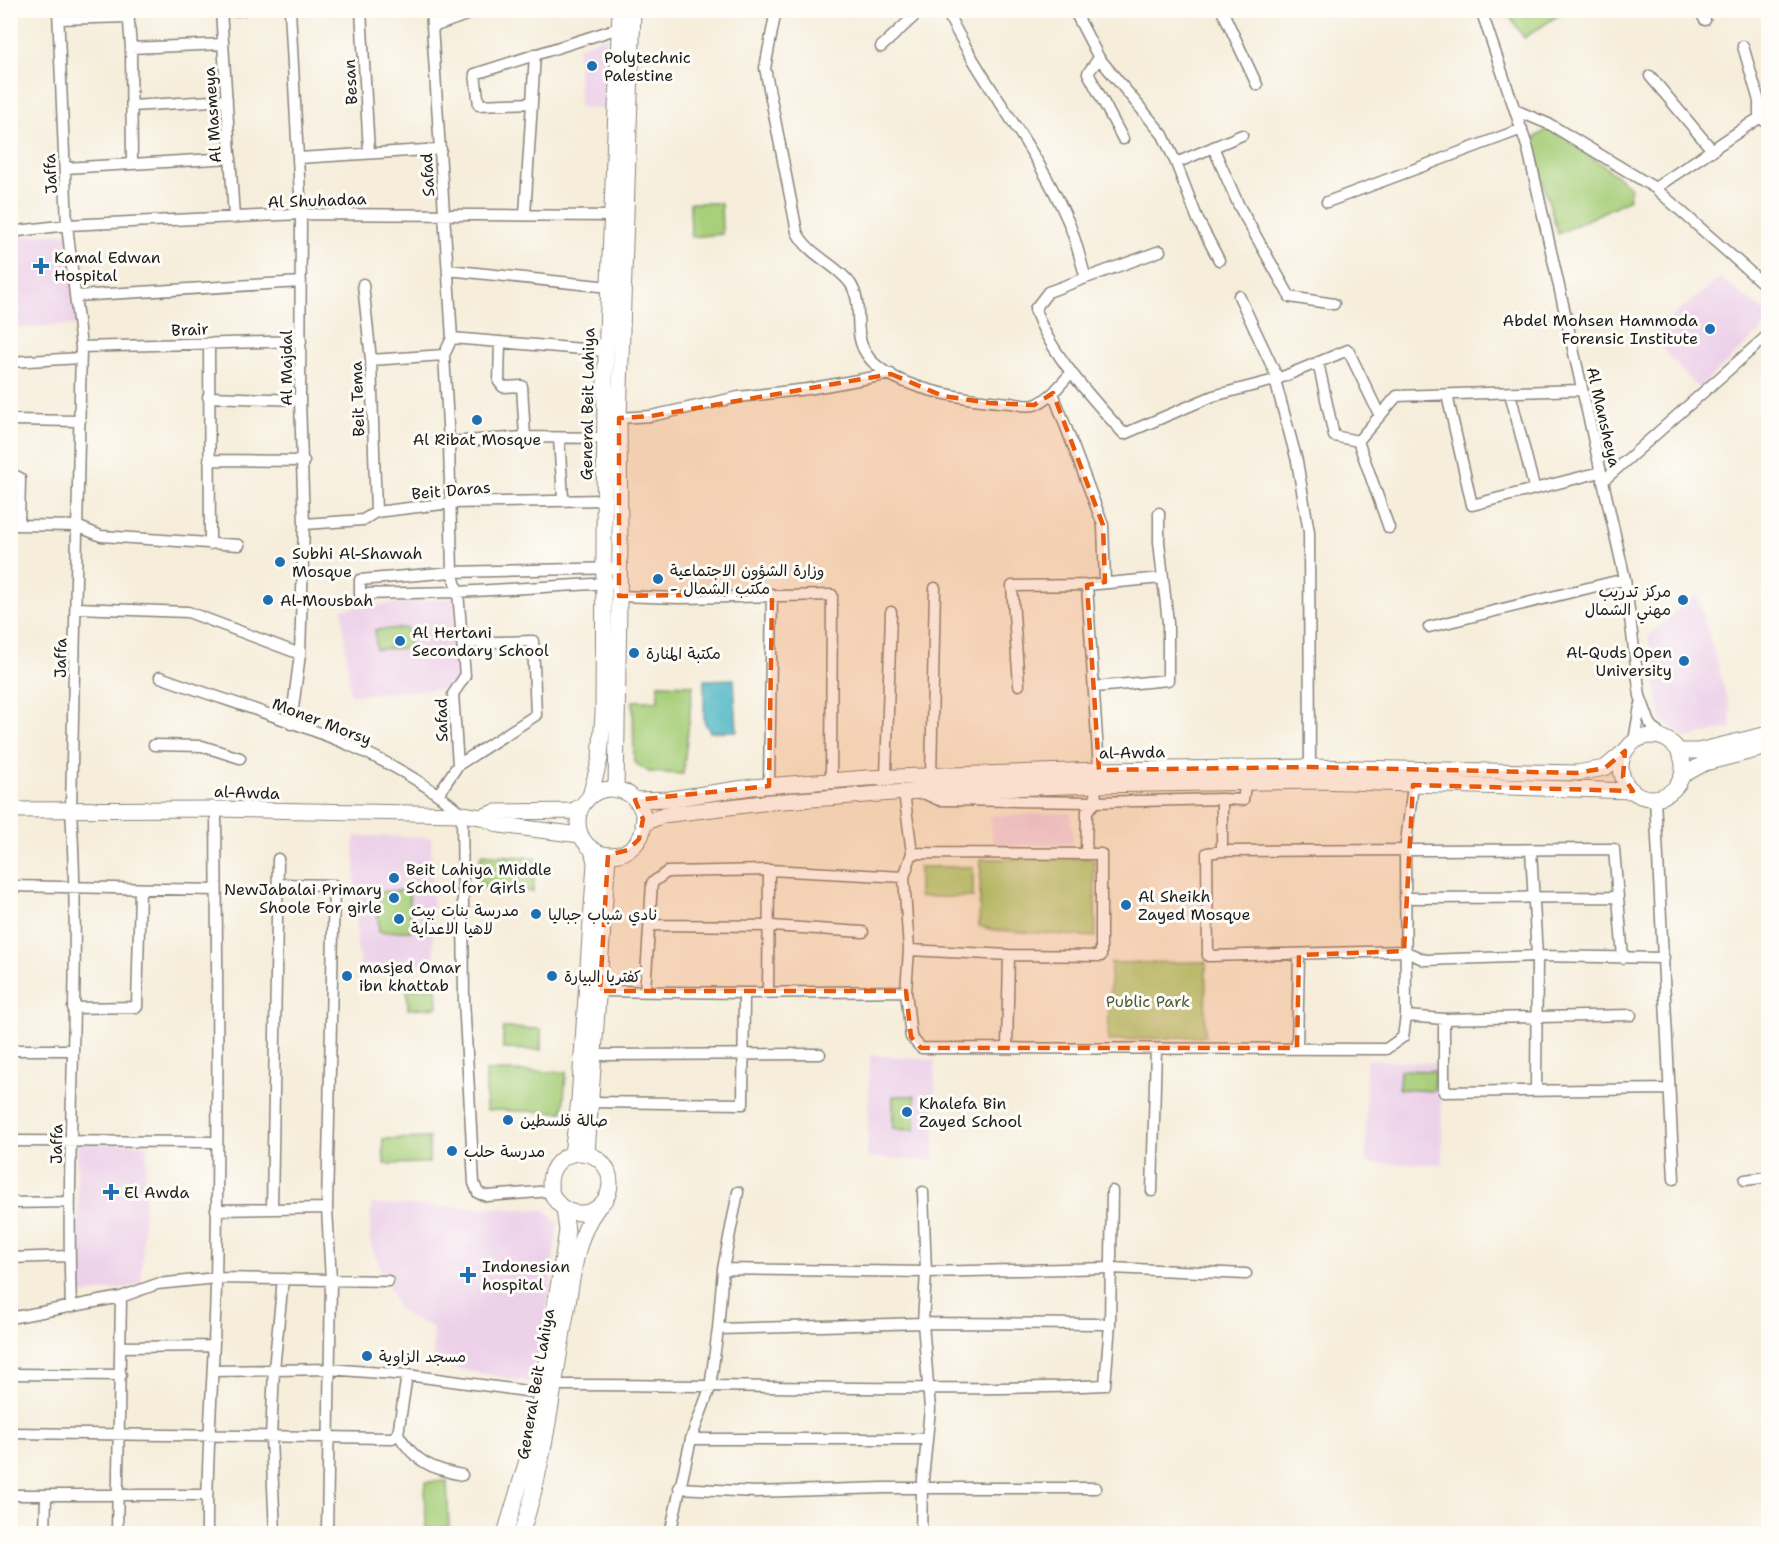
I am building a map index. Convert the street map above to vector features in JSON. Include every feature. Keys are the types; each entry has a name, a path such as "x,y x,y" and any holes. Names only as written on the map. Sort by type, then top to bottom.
{"main road":[{"name":"General Beit Lahiya","path":"586,801 600,759 613,579 619,418 620,10"},
{"name":"General Beit Lahiya","path":"616,790 613,579 603,500 604,438 609,287 619,216 633,10"},
{"path":"1680,751 1698,752 1768,734"},
{"path":"1683,775 1680,751 1672,742 1661,736 1646,736 1629,746 1622,771 1626,783 1633,791 1645,797 1655,798 1675,789 1683,775 1705,763 1768,747"},
{"name":"al-Awda","path":"643,824 663,815 727,805 1097,778 1310,767 1577,773 1605,768 1629,746"},
{"name":"al-Awda","path":"635,800 670,799 769,786 886,777 1246,780 1633,791"},
{"path":"579,1153 579,1100 595,863 592,849 580,835 578,821 586,801 600,791 616,790 635,800 642,814 643,824 639,839 632,847 618,854 608,855 592,849"},
{"name":"al-Awda","path":"481,817 495,812 572,811 586,801"},
{"name":"al-Awda","path":"10,810 216,809 462,814 481,817 500,825 580,835"},
{"path":"579,1153 592,1102 608,855"},
{"path":"579,1153 604,1163 610,1176 608,1196 597,1209 581,1213 564,1209 551,1191 550,1179 561,1159 579,1153"},
{"name":"General Beit Lahiya","path":"521,1533 543,1453 547,1389 567,1232 564,1209"},
{"name":"General Beit Lahiya","path":"505,1533 547,1389 578,1252 590,1218 597,1209"}],"street":[{"path":"221,11 243,10"},
{"name":"Al Majdal","path":"290,10 301,214 300,400 304,461 300,654 291,724"},
{"name":"Besan","path":"361,10 369,152"},
{"name":"Safad","path":"431,10 452,338"},
{"path":"433,27 480,10"},
{"path":"776,10 765,68 798,232 805,244 851,285 857,298 864,350 891,374 943,396 989,403 1034,405 1053,393 1071,373"},
{"path":"881,47 921,10"},
{"path":"946,10 962,43 1022,136 1068,222 1086,278"},
{"path":"1074,10 1099,58 1163,135 1198,220 1219,260"},
{"path":"1222,10 1257,85"},
{"name":"Al Mansheya","path":"1480,10 1522,129 1552,245 1581,390 1625,579 1641,696 1650,723 1661,736"},
{"name":"Al Masmeya","path":"221,11 234,219"},
{"path":"58,15 128,14 131,48 132,163"},
{"name":"Jaffa","path":"58,15 67,225 81,353 71,810 76,887 69,1202 71,1307"},
{"path":"532,103 479,105 475,74 619,28"},
{"path":"131,48 223,45"},
{"path":"1655,188 1764,120 1743,46"},
{"path":"525,215 536,54"},
{"path":"1099,58 1088,73 1123,139"},
{"path":"1650,76 1713,151"},
{"path":"132,106 228,100"},
{"path":"1515,110 1551,125 1655,188 1768,288"},
{"path":"1326,202 1522,129"},
{"path":"1176,163 1242,135"},
{"path":"1213,147 1239,206 1290,297 1334,304"},
{"path":"299,158 441,149"},
{"path":"64,168 231,158"},
{"name":"Al Shuhadaa","path":"10,232 67,225 234,219 301,214 445,213 619,216"},
{"path":"1160,250 1048,292 1035,309 1040,324 1071,373 1124,434 1213,396 1277,379 1348,350 1380,416"},
{"path":"448,270 609,287"},
{"path":"76,296 301,282"},
{"name":"Beit Tema","path":"363,284 370,360 376,513"},
{"path":"1239,296 1277,379 1297,461 1308,532 1310,767"},
{"path":"1447,395 1472,505 1534,487 1602,476 1768,335"},
{"path":"370,360 444,355 452,338 606,351"},
{"name":"Brair","path":"10,362 81,353 209,343 301,341"},
{"path":"500,342 499,382 503,387 522,386 525,437"},
{"path":"209,343 210,544"},
{"name":"Safad","path":"439,793 458,765 453,694 465,676 458,592 452,572 444,355"},
{"path":"1318,362 1334,436 1358,441"},
{"path":"619,418 651,416 739,397 807,389 891,374"},
{"path":"1358,441 1397,396 1581,390"},
{"path":"1053,393 1103,525 1106,582"},
{"path":"1510,393 1534,487"},
{"path":"208,397 300,400"},
{"path":"10,420 80,421"},
{"path":"449,442 525,437 604,438"},
{"path":"559,438 563,498"},
{"path":"1358,441 1389,528"},
{"path":"209,460 304,461"},
{"path":"10,473 20,478 17,525 77,525 101,536 239,545"},
{"name":"Beit Daras","path":"304,524 363,520 376,513 451,503 563,498 603,500"},
{"path":"1096,687 1168,680 1168,623 1162,578 1159,513"},
{"path":"613,579 458,592 360,594 360,580 452,572 613,579 680,598 772,594 832,595 831,780"},
{"path":"1019,685 1012,586 1087,585 1162,578"},
{"path":"1429,627 1625,579"},
{"path":"1086,854 1087,811 1096,802 1097,778 1096,687 1087,585"},
{"path":"931,777 934,588"},
{"path":"769,786 772,594"},
{"path":"76,608 188,612 300,654"},
{"path":"886,777 891,612"},
{"path":"458,765 536,715 533,640 462,643"},
{"name":"Moner Morsy","path":"160,677 291,724 376,758 439,793 462,814"},
{"name":"Al Mansheya","path":"1629,746 1639,721 1641,696"},
{"path":"154,745 202,746 240,758"},
{"path":"920,791 939,800 1096,802 1243,800 1246,780"},
{"path":"904,793 912,853 904,877 909,950 906,991 911,1037 921,1048 1386,1049 1403,1037 1406,1016 1404,951 1406,850 1413,785"},
{"path":"1655,798 1674,1179"},
{"path":"1222,799 1222,851"},
{"path":"207,1533 209,1403 214,1371 216,1278 216,809"},
{"path":"462,814 464,999 474,1183 478,1193 487,1196 551,1191"},
{"path":"1623,958 1614,849 1222,851 1207,854 1208,956 1404,951 1425,960 1536,956 1623,958 1664,958"},
{"path":"1531,850 1536,956 1534,1018 1536,1089"},
{"path":"909,950 1009,956 1101,956 1101,854 912,853"},
{"path":"272,1209 278,860"},
{"path":"645,992 652,883 667,872 770,870 904,877"},
{"path":"768,993 771,926 770,870"},
{"path":"278,884 334,885 327,1208 331,1280 327,1533"},
{"path":"10,886 216,890"},
{"path":"73,1008 137,1007 140,890"},
{"path":"1405,898 1618,897"},
{"path":"650,925 771,926 863,932"},
{"path":"1297,1048 1299,955"},
{"path":"1007,1048 1009,956"},
{"path":"600,991 744,993 906,991"},
{"path":"592,1102 743,1104 744,993"},
{"path":"1406,1016 1444,1019 1631,1015"},
{"path":"1444,1019 1444,1092 1668,1089"},
{"path":"1152,1191 1156,1048"},
{"path":"10,1050 72,1050"},
{"path":"595,1054 820,1054"},
{"path":"10,1141 216,1142"},
{"path":"1745,1180 1768,1177"},
{"path":"214,1371 329,1369 547,1389 651,1384 710,1388 1105,1385 1110,1324 1112,1191"},
{"path":"670,1533 691,1439 710,1388 723,1269 738,1192"},
{"path":"921,1533 922,1489 930,1409 926,1388 923,1323 926,1272 923,1192"},
{"path":"10,1203 69,1202"},
{"path":"216,1210 327,1208"},
{"path":"10,1258 69,1256"},
{"path":"723,1269 926,1272 1111,1268 1246,1274"},
{"path":"10,1318 121,1297 157,1284 216,1278 388,1281"},
{"path":"275,1533 271,1438 274,1369 283,1280"},
{"path":"117,1533 121,1297"},
{"path":"718,1329 923,1323 1110,1324"},
{"path":"121,1347 213,1346"},
{"path":"10,1374 121,1375"},
{"path":"407,1375 398,1434 408,1450 434,1470 462,1475"},
{"path":"10,1433 209,1434 271,1438 392,1438 398,1434"},
{"path":"691,1439 927,1439"},
{"path":"679,1488 755,1492 884,1488 1096,1488"},
{"path":"45,1533 46,1495"},
{"path":"10,1496 207,1496"}],"highlighted area":[{"path":"891,374 943,396 989,403 1034,405 1053,393 1103,525 1105,582 1087,585 1099,770 1310,767 1577,773 1605,768 1625,751 1623,777 1633,791 1413,785 1404,951 1299,955 1297,1048 921,1048 911,1037 906,991 600,991 608,855 628,850 639,839 643,819 635,800 769,786 772,594 619,596 619,418 651,416"}],"shaded area":[{"name":"Polytechnic Palestine","path":"607,36 605,109 579,107 578,47"},
{"name":"Kamal Edwan Hospital","path":"68,233 77,325 11,328 11,236"},
{"name":"Abdel Mohsen Hammoda Forensic Institute","path":"1720,278 1768,314 1768,324 1698,389 1650,335"},
{"name":"Al-Quds Open University","path":"1697,593 1730,709 1731,728 1686,738 1661,720 1648,636"},
{"name":"Al Hertani Secondary School","path":"455,597 456,688 350,695 342,609"},
{"path":"1071,813 1073,843 993,847 991,816"},
{"name":"NewJabalai Primary Shoole For girle","path":"354,836 431,837 434,964 361,967 357,947"},
{"path":"870,1055 935,1060 934,1161 867,1157"},
{"path":"1366,1060 1440,1063 1443,1164 1366,1163"},
{"name":"El Awda","path":"77,1142 147,1144 141,1285 79,1295"},
{"name":"Indonesian hospital","path":"371,1204 545,1210 558,1223 538,1378 530,1382 434,1365 433,1327 412,1319 397,1307 370,1243"}],"green space":[{"path":"1506,11 1565,11 1524,38"},
{"path":"1549,128 1631,188 1628,200 1558,234 1531,141"},
{"path":"690,203 721,203 722,234 691,237"},
{"path":"408,628 409,648 376,649 375,630"},
{"path":"658,684 693,685 683,774 649,772 634,762 633,701 658,701"},
{"path":"481,854 536,858 533,892 478,887"},
{"path":"1094,858 1096,937 993,930 979,926 981,859"},
{"path":"919,867 973,867 973,897 919,897"},
{"path":"409,890 411,931 379,932 377,892"},
{"name":"Public Park","path":"1206,962 1205,1036 1108,1041 1111,963"},
{"path":"437,988 438,1007 408,1009 407,989"},
{"path":"503,1028 541,1029 541,1050 503,1049"},
{"path":"1400,1070 1435,1071 1434,1091 1399,1089"},
{"path":"486,1071 566,1072 563,1112 486,1110"},
{"path":"893,1096 915,1096 915,1130 893,1129"},
{"path":"429,1138 429,1163 384,1164 383,1139"},
{"path":"447,1481 449,1528 426,1529 425,1482"}],"water":[{"path":"734,679 737,731 710,732 704,721 704,680"}],"place":[{"name":"Polytechnic Palestine","path":"592,66"},
{"name":"Kamal Edwan Hospital","path":"41,266"},
{"name":"Abdel Mohsen Hammoda Forensic Institute","path":"1710,329"},
{"name":"Al Ribat Mosque","path":"477,420"},
{"name":"Subhi Al-Shawah Mosque","path":"280,562"},
{"name":"وزارة الشؤون الاجتماعية - مكتب الشمال","path":"658,579"},
{"name":"Al-Mousbah","path":"268,600"},
{"name":"مركز تدريب مهني الشمال","path":"1683,600"},
{"name":"Al Hertani Secondary School","path":"400,641"},
{"name":"مكتبة المنارة","path":"634,653"},
{"name":"Al-Quds Open University","path":"1684,661"},
{"name":"Beit Lahiya Middle School for Girls","path":"394,878"},
{"name":"NewJabalai Primary Shoole For girle","path":"394,898"},
{"name":"Al Sheikh Zayed Mosque","path":"1126,905"},
{"name":"نادي شباب جباليا","path":"536,914"},
{"name":"مدرسة بنات بيت لاهيا الاعداية","path":"399,919"},
{"name":"masjed Omar ibn khattab","path":"347,976"},
{"name":"كفتريا البيارة","path":"552,976"},
{"name":"Khalefa Bin Zayed School","path":"907,1112"},
{"name":"صالة فلسطين","path":"508,1120"},
{"name":"مدرسة حلب","path":"452,1151"},
{"name":"El Awda","path":"111,1192"},
{"name":"Indonesian hospital","path":"468,1275"},
{"name":"مسجد الزاوية","path":"367,1356"}]}
